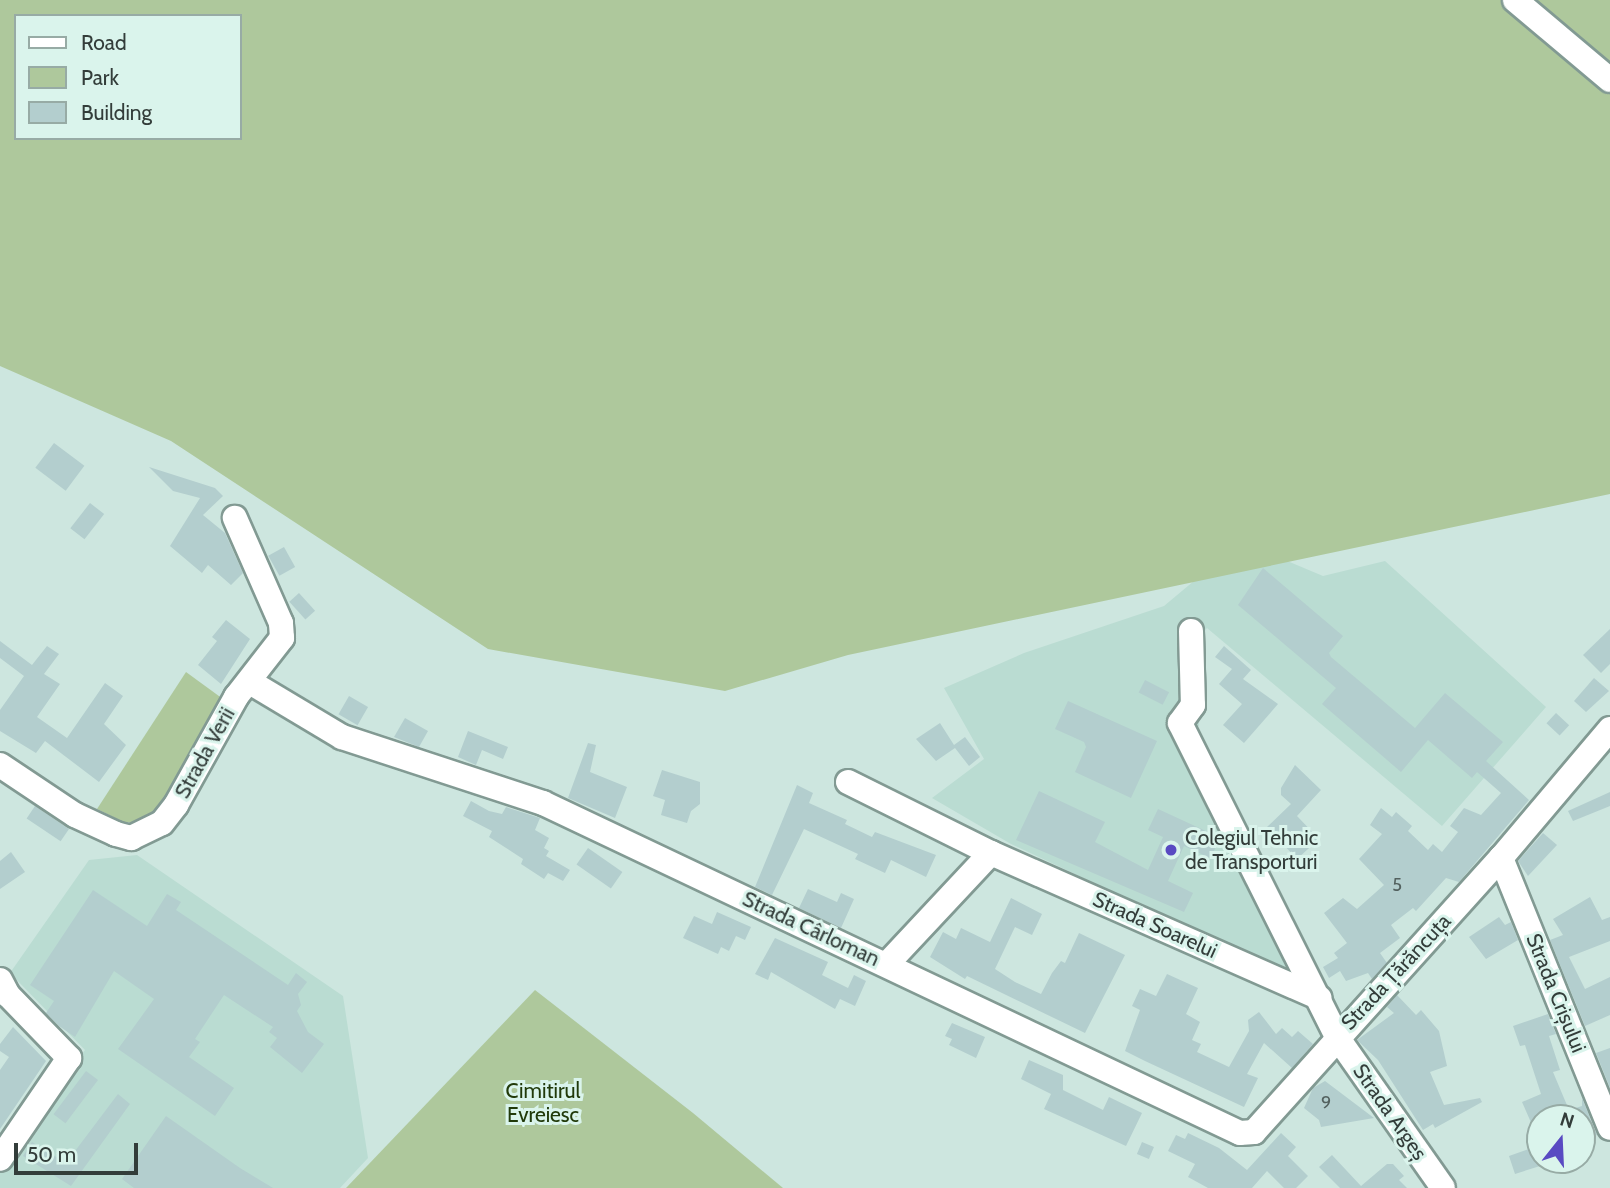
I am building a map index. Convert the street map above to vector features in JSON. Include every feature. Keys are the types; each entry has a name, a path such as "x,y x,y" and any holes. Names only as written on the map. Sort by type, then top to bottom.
{"street":[{"path":"1514,0 1610,80"},
{"name":"Strada Verii","path":"0,765 91,824 131,838 146,833 176,806 236,696 250,682 282,638 281,623 235,518"},
{"name":"Strada Țărăncuța","path":"1191,631 1194,705 1180,723 1337,1037 1502,858 1610,729"},
{"name":"Strada Cârloman","path":"250,682 342,737 543,803 1240,1133 1254,1132 1337,1037"},
{"name":"Strada Soarelui","path":"848,782 991,853 1319,998"},
{"path":"887,964 991,853"},
{"name":"Strada Crișului","path":"1502,858 1610,1128"},
{"path":"0,980 8,995 69,1058 0,1159"},
{"name":"Strada Argeș","path":"1337,1037 1443,1188"}],"shaded area":[{"path":"1254,547 1323,576 1385,561 1546,707 1442,826 1207,628 1200,636 1199,726 1176,737 1295,971 1289,975 1011,844 932,798 984,759 944,688 1024,653 1164,606 1225,555"},
{"path":"137,855 343,996 368,1158 340,1188 0,1188 0,1170 85,1050 10,973 89,860"}],"green space":[{"path":"0,0 1610,0 1610,494 848,655 725,691 488,649 171,441 0,366"},
{"path":"186,672 223,699 159,816 140,823 123,822 97,809"},
{"name":"Cimitirul Evreiesc","path":"535,990 693,1113 783,1188 346,1188"}],"building":[{"path":"54,443 84,466 66,491 35,468"},
{"path":"149,467 215,488 223,496 203,515 225,533 243,573 231,585 208,565 202,573 170,546 200,498 173,491"},
{"path":"90,503 104,514 84,539 70,528"},
{"path":"284,547 295,567 279,576 268,556"},
{"path":"1263,568 1343,636 1329,653 1331,657 1415,728 1445,693 1503,742 1486,761 1529,800 1459,882 1446,878 1416,911 1413,908 1391,925 1400,938 1380,953 1387,963 1372,979 1368,973 1346,981 1340,971 1329,978 1323,967 1338,958 1334,953 1347,943 1324,913 1343,898 1357,909 1384,885 1359,859 1382,834 1370,825 1381,808 1392,817 1396,812 1412,826 1408,831 1428,850 1433,844 1442,852 1458,832 1450,826 1464,808 1481,815 1501,793 1477,772 1472,778 1428,740 1401,772 1322,704 1336,688 1238,605"},
{"path":"299,593 315,611 305,620 289,602"},
{"path":"226,620 250,639 221,684 198,665 217,641 212,637"},
{"path":"1610,629 1610,664 1601,673 1583,655"},
{"path":"0,641 32,665 47,646 59,654 44,674 60,684 37,717 67,738 105,683 123,696 104,724 126,745 99,782 45,741 36,753 0,731 0,710 24,676 0,658"},
{"path":"1224,646 1251,670 1243,679 1278,704 1244,743 1223,725 1242,704 1219,684 1232,669 1215,657"},
{"path":"1594,678 1609,691 1586,712 1574,701"},
{"path":"1145,680 1169,692 1163,705 1139,692"},
{"path":"349,696 368,707 358,725 338,714"},
{"path":"1068,701 1157,741 1131,798 1075,772 1086,747 1084,742 1055,729"},
{"path":"1556,713 1569,725 1560,736 1546,723"},
{"path":"405,718 428,731 419,747 394,737"},
{"path":"940,723 954,745 965,737 980,757 969,766 955,748 936,761 916,739"},
{"path":"468,731 508,747 503,759 482,750 476,765 458,757"},
{"path":"588,743 596,745 590,772 627,787 615,818 568,798"},
{"path":"1295,765 1321,790 1297,816 1319,839 1297,859 1267,827 1291,804 1281,795 1281,788"},
{"path":"662,770 700,782 700,804 691,811 687,823 661,815 665,800 653,796"},
{"path":"797,785 813,793 809,803 847,820 845,824 872,837 875,832 936,855 926,877 891,860 885,873 855,859 858,854 804,829 772,895 755,887"},
{"path":"1039,791 1105,822 1095,842 1148,870 1163,837 1148,830 1158,809 1221,838 1210,858 1184,846 1168,881 1193,893 1184,912 1016,840"},
{"path":"1610,792 1610,806 1573,821 1568,811"},
{"path":"471,801 489,811 502,814 506,807 540,818 535,830 549,838 544,848 549,851 546,856 570,870 563,881 548,873 544,879 521,864 523,859 489,837 492,831 463,816"},
{"path":"35,806 69,829 61,841 27,818"},
{"path":"1543,833 1557,845 1528,876 1518,861"},
{"path":"588,848 622,872 611,888 577,864"},
{"path":"11,852 25,872 0,889 0,861"},
{"path":"808,889 837,902 841,893 854,899 841,928 799,908"},
{"path":"93,890 147,926 167,894 181,902 176,910 288,985 296,973 307,982 298,994 301,1005 297,1011 308,1032 324,1044 302,1073 270,1047 277,1038 269,1032 273,1027 224,995 195,1039 200,1042 189,1057 234,1088 215,1116 118,1049 154,999 114,971 75,1037 59,1026 46,1013 54,1001 30,985"},
{"path":"1590,897 1602,920 1610,917 1610,941 1569,957 1585,989 1610,977 1610,1015 1585,1026 1550,940 1563,935 1553,919"},
{"path":"1011,898 1042,914 1032,935 1015,927 995,969 1015,982 1041,994 1061,961 1065,963 1079,933 1125,955 1085,1033 967,976 965,979 930,957 943,932 956,939 961,928 990,942"},
{"path":"717,912 751,927 745,940 736,936 729,951 721,947 718,954 683,938 694,916 712,924"},
{"path":"1499,917 1505,925 1511,922 1518,940 1486,959 1469,937"},
{"path":"775,938 828,962 822,975 848,988 854,975 866,981 855,1006 840,999 835,1009 771,972 768,980 755,974"},
{"path":"1167,974 1198,988 1186,1014 1200,1022 1192,1040 1201,1044 1197,1052 1229,1067 1249,1031 1248,1020 1259,1012 1276,1034 1282,1028 1292,1037 1298,1031 1313,1044 1292,1068 1264,1043 1247,1074 1258,1078 1244,1107 1145,1061 1125,1051 1140,1010 1132,1006 1140,989 1156,996"},
{"path":"1397,995 1416,1015 1421,1010 1439,1031 1447,1066 1430,1072 1444,1105 1480,1098 1482,1102 1435,1128 1433,1124 1423,1130 1378,1060 1357,1040 1394,1013 1387,1007"},
{"path":"1548,1014 1556,1034 1549,1036 1560,1070 1553,1072 1566,1104 1526,1104 1526,1111 1522,1102 1541,1094 1525,1045 1520,1046 1513,1026"},
{"path":"952,1023 985,1037 976,1058 949,1045 952,1039 945,1036"},
{"path":"13,1027 46,1061 0,1129 0,1070 9,1057 0,1051 0,1044"},
{"path":"1610,1048 1610,1088 1596,1053"},
{"path":"1029,1060 1063,1075 1063,1090 1103,1110 1109,1097 1142,1113 1126,1146 1044,1109 1051,1094 1021,1079"},
{"path":"86,1071 98,1080 65,1123 54,1114"},
{"path":"1325,1081 1374,1118 1321,1127 1319,1120 1304,1108 1313,1088"},
{"path":"118,1094 130,1104 71,1186 23,1156 32,1142 66,1163"},
{"path":"166,1116 273,1188 134,1188 122,1179"},
{"path":"1188,1133 1219,1148 1247,1170 1281,1133 1296,1147 1288,1156 1308,1176 1296,1188 1284,1188 1267,1171 1252,1188 1208,1188 1188,1177 1195,1164 1168,1151 1176,1135 1185,1139"},
{"path":"1142,1142 1154,1147 1149,1159 1137,1154"},
{"path":"1526,1150 1526,1170 1515,1174 1509,1156"},
{"path":"1332,1155 1361,1186 1387,1164 1393,1164 1404,1176 1399,1180 1407,1188 1340,1188 1319,1167"}],"place":[{"name":"Colegiul Tehnic de Transporturi","path":"1171,850"}]}
